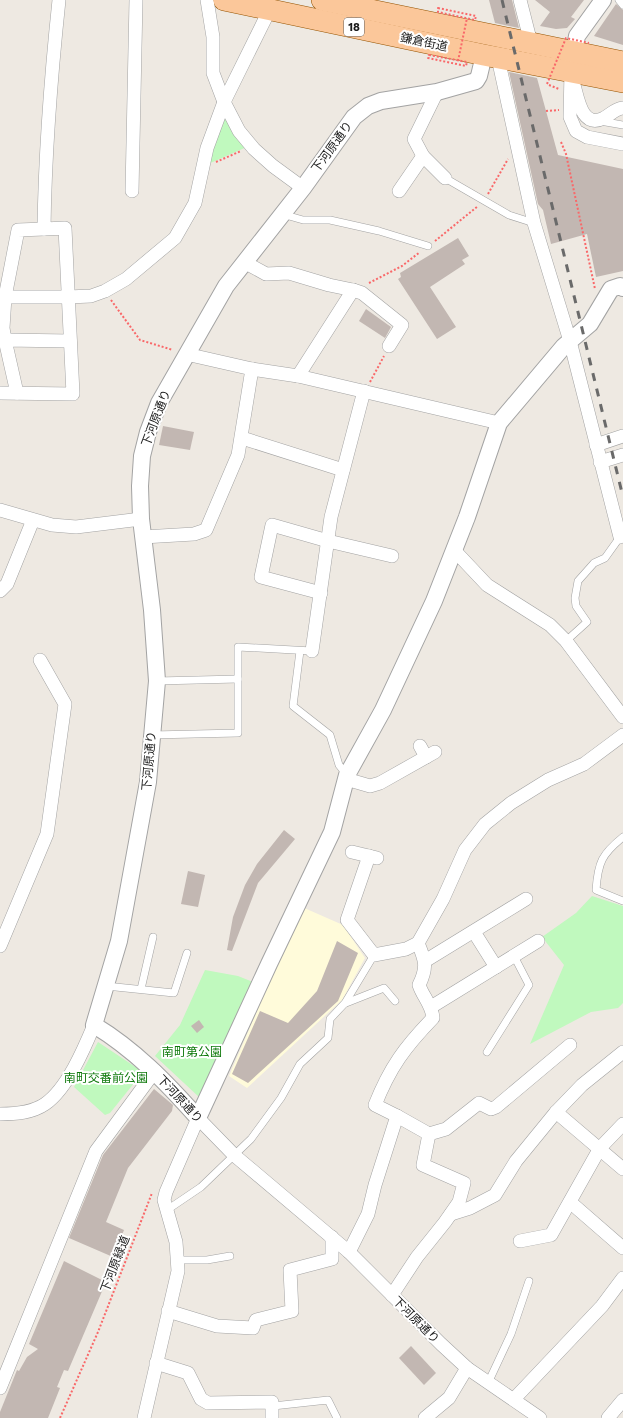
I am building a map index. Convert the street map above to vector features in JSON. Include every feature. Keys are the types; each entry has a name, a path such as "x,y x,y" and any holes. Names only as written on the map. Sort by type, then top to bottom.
{"main road":[{"name":"鎌倉街道","path":"224,0 491,56 578,55 623,82"},
{"name":"鎌倉街道","path":"322,0 531,43 578,55 623,62"}],"street":[{"path":"44,229 45,164 49,93 59,0"},
{"path":"132,191 136,0"},
{"path":"207,0 213,37 213,73 224,102 239,131 251,146 273,166 303,188"},
{"path":"520,0 531,43"},
{"path":"604,0 577,36 583,114 588,118 603,119 615,110 623,108"},
{"path":"6,297 91,296 105,291 126,279 175,238 195,203 207,148 224,102 270,9"},
{"path":"578,55 570,107 572,125 581,135 623,144"},
{"path":"491,56 516,144 534,224 570,341 620,537"},
{"name":"下河原通り","path":"491,56 476,81 437,92 393,98 375,104 361,111 354,117 303,188 226,286 159,403 148,432 142,456 140,486 141,519 152,610 157,681 146,797 119,941 94,1025 130,1049 155,1071 234,1155 350,1252 441,1344 467,1368 514,1399 536,1417"},
{"path":"437,92 414,140 423,156 445,178"},
{"path":"603,119 602,131 607,141"},
{"path":"399,191 423,156"},
{"path":"0,393 73,394 65,228 18,230 6,297 3,328 17,393"},
{"path":"244,262 266,274 289,273 362,293 402,325 389,346"},
{"path":"144,1418 178,1271 176,1242 164,1200 166,1192 268,964 332,832 347,777 383,710 434,601 454,550 499,423 570,341 590,324 611,289 620,286 623,288"},
{"path":"298,376 353,290"},
{"path":"6,340 70,341"},
{"path":"186,354 252,369 298,376 499,423"},
{"path":"143,538 194,534 206,530 233,468 242,438 252,369"},
{"path":"306,651 320,593 331,517 364,391"},
{"path":"596,445 623,436"},
{"path":"242,438 343,470"},
{"path":"600,462 623,455"},
{"path":"0,510 52,525 76,527 141,519"},
{"path":"0,591 7,584 33,520"},
{"path":"320,593 261,577 272,525 328,541 392,556"},
{"path":"454,550 487,585 550,625 566,641 623,717"},
{"path":"0,946 46,834 49,819 64,704 40,660"},
{"path":"352,852 373,857 347,920 374,955 406,949 418,943 443,899 465,850 485,824 511,803 548,780 584,764 622,739"},
{"path":"347,777 370,786 380,784 427,752"},
{"path":"425,961 526,899"},
{"path":"474,932 496,967"},
{"path":"431,1007 538,941"},
{"path":"418,943 425,961 424,974 419,985 421,993 431,1007 433,1018 412,1041 393,1066 375,1105 429,1134 446,1129 479,1103 491,1109 496,1107 570,1045"},
{"path":"0,1114 25,1112 45,1104 52,1098 75,1064 94,1025"},
{"path":"451,1214 470,1208 495,1195 516,1161 556,1112 582,1085 623,1052"},
{"path":"0,1388 96,1151 102,1140 155,1071"},
{"path":"556,1112 623,1169"},
{"path":"350,1252 368,1214 375,1185 397,1116"},
{"path":"520,1241 551,1235 600,1148 623,1124"},
{"path":"392,1295 417,1257 459,1202 464,1183 423,1165 429,1134"},
{"path":"570,1202 623,1248"},
{"path":"168,1311 217,1326 253,1328 256,1320 292,1311 290,1270 332,1259 332,1237"},
{"path":"514,1399 602,1306 623,1278"},
{"path":"156,1363 188,1373 201,1400 208,1403 272,1402 272,1412"},
{"path":"426,1418 449,1398 467,1368"},
{"path":"608,1418 623,1400"}],"lane":[{"path":"619,0 623,5"},
{"path":"603,119 623,125"},
{"path":"445,178 509,215 534,224"},
{"path":"282,214 303,220 330,220 379,231 428,246"},
{"path":"566,641 587,622 576,606 575,598 578,581 594,563 605,558 620,537"},
{"path":"152,735 238,733 238,647 306,651 293,706 330,735 339,765 347,777"},
{"path":"157,681 238,679"},
{"path":"623,837 606,850 597,872 596,890 623,901"},
{"path":"141,989 153,937"},
{"path":"106,986 174,993 187,953"},
{"path":"167,1210 201,1187 251,1139 281,1098 300,1064 328,1038 330,1019 346,1004 374,955"},
{"path":"487,1052 529,985 514,956"},
{"path":"346,1004 384,988 395,1001"},
{"path":"178,1260 207,1260 230,1256"},
{"path":"488,1383 511,1334 529,1281"},
{"path":"272,1412 328,1400 336,1418"}],"path":[{"path":"438,8 476,16 475,20 467,18 438,12 438,8"},
{"path":"458,61 467,18"},
{"path":"547,84 566,38 578,55"},
{"path":"429,55 458,61 467,62 466,66 428,58 429,55"},
{"path":"546,111 563,109"},
{"path":"485,200 516,144"},
{"path":"203,168 251,146"},
{"path":"105,291 140,340 186,354"},
{"path":"364,391 389,346"},
{"name":"下河原緑道","path":"60,1418 98,1332 154,1189"}],"shaded area":[{"path":"302,907 343,925 365,958 342,1000 247,1088 229,1076"}],"green space":[{"path":"228,112 249,146 206,165 209,148"},
{"path":"592,896 623,906 623,1003 618,1008 591,1012 530,1044 564,965 542,937 576,913"},
{"name":"南町第公園","path":"205,970 238,976 253,982 199,1097 155,1056 180,1025"},
{"name":"南町交番前公園","path":"98,1042 143,1072 110,1113 105,1115 74,1087"}],"building":[{"path":"489,0 512,0 519,28 495,23"},
{"path":"535,0 584,0 571,17 575,19 567,28 556,29 540,26 550,12"},
{"path":"616,4 623,10 623,45 594,36"},
{"path":"509,72 537,78 558,155 623,169 623,271 596,277 587,234 551,244 543,210 538,204"},
{"path":"458,238 469,256 462,260 465,264 430,287 456,327 437,339 398,279 401,277 400,273"},
{"path":"366,309 391,327 385,338 359,321"},
{"path":"163,426 194,432 190,450 159,445"},
{"path":"284,830 295,839 258,883 232,951 227,950 233,917 245,885 257,864"},
{"path":"188,871 205,875 198,907 181,904"},
{"path":"337,941 358,953 338,1001 248,1083 232,1074 260,1011 288,1023 317,991"},
{"path":"199,1020 204,1027 197,1033 191,1026"},
{"path":"154,1089 173,1105 172,1111 128,1168 106,1222 124,1230 113,1257 69,1238 103,1155"},
{"path":"64,1261 106,1282 68,1371 64,1370 57,1387 60,1388 48,1418 0,1418 0,1412 17,1370 19,1371 27,1357 38,1349 29,1344"},
{"path":"411,1346 436,1373 424,1385 399,1358"}],"railway":[{"path":"502,0 623,497"}]}
